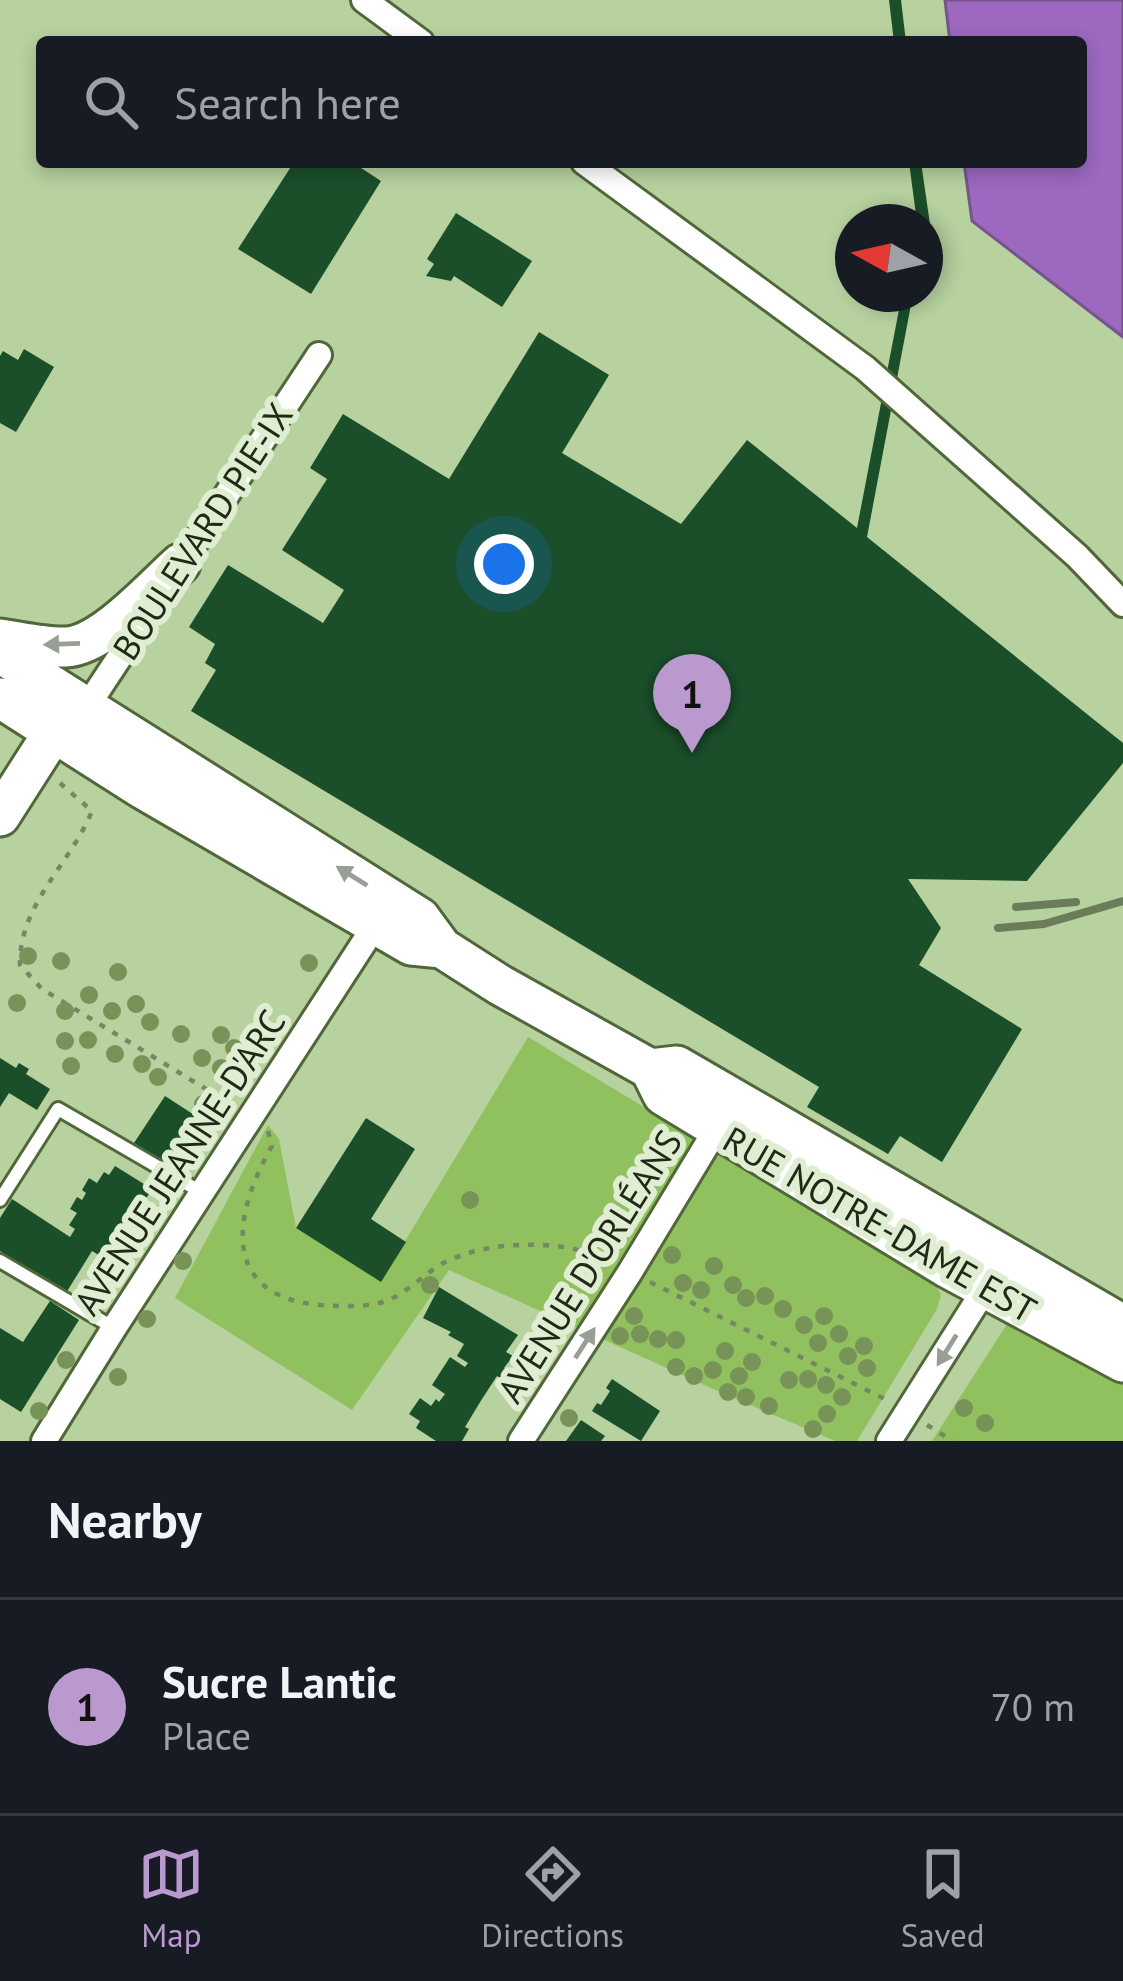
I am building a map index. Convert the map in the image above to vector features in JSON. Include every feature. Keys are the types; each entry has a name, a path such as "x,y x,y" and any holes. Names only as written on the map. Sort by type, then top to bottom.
{"main road":[{"path":"0,639 78,646 97,638 180,564"},
{"name":"RUE NOTRE-DAME EST","path":"0,653 420,918 442,948 500,986 650,1070 663,1095 948,1268 995,1273 1123,1325"},
{"name":"RUE NOTRE-DAME EST","path":"0,698 411,945 442,948"},
{"path":"0,777 45,729 86,708"},
{"path":"0,816 45,729"},
{"name":"RUE NOTRE-DAME EST","path":"650,1070 677,1066 1123,1362"}],"street":[{"path":"364,0 413,36"},
{"path":"592,168 865,368 1077,556 1123,604"},
{"name":"BOULEVARD PIE-IX","path":"86,708 319,355"},
{"name":"AVENUE JEANNE-D'ARC","path":"44,1441 376,924"},
{"name":"AVENUE D'ORLÉANS","path":"521,1441 717,1128"},
{"path":"889,1441 995,1273"}],"lane":[{"path":"0,1200 58,1109 201,1192"},
{"path":"0,1262 114,1328"}],"path":[{"path":"92,812 23,929 20,965 42,989 269,1132 272,1146 258,1175 243,1231 245,1256 260,1285 290,1300 330,1306 376,1304 404,1293 438,1266 463,1254 513,1245 579,1250 598,1255 907,1412 953,1441"}],"green space":[{"path":"528,1037 934,1282 941,1295 937,1309 857,1441 835,1441 449,1270 352,1410 175,1298 268,1125 279,1139 296,1228 381,1281"},
{"path":"1007,1324 1123,1377 1123,1441 932,1441"}],"shaded area":[{"path":"945,0 1123,0 1123,337 972,221 965,168 1087,168 1087,36 949,36"}],"building":[{"path":"889,0 901,0 905,36 893,36"},
{"path":"290,168 361,168 381,181 311,294 238,249"},
{"path":"910,168 922,168 927,204 915,204"},
{"path":"456,213 532,261 502,307 454,276 451,281 426,276 434,264 427,259"},
{"path":"899,312 910,312 867,537 1123,743 1123,763 1027,881 908,879 941,928 919,965 1022,1029 942,1162 900,1136 888,1154 807,1107 819,1087 191,711 216,670 205,663 215,644 189,627 228,565 323,623 344,590 282,550 327,479 310,468 343,414 449,479 539,332 609,375 562,453 681,524 747,440 857,528"},
{"path":"24,349 54,367 16,432 0,423 0,356 3,351 18,360"},
{"path":"0,1058 16,1068 19,1063 29,1069 26,1074 50,1089 37,1110 9,1093 0,1107"},
{"path":"165,1096 199,1118 169,1165 134,1143"},
{"path":"366,1118 415,1149 371,1219 406,1242 381,1282 296,1228"},
{"path":"115,1166 152,1189 107,1260 92,1251 66,1293 0,1251 0,1218 12,1199 70,1237 75,1229 69,1225 77,1213 70,1209 77,1197 82,1200 89,1178 97,1183"},
{"path":"439,1287 518,1335 506,1352 513,1356 504,1368 508,1370 502,1379 497,1376 482,1399 462,1441 436,1441 416,1428 420,1421 409,1414 420,1398 431,1406 445,1394 432,1385 450,1357 465,1367 468,1363 457,1356 464,1344 423,1318"},
{"path":"50,1301 79,1320 21,1412 0,1399 0,1328 23,1342"},
{"path":"612,1379 660,1411 641,1441 592,1411 610,1391 606,1388"},
{"path":"581,1420 605,1436 601,1441 566,1441"}],"railway":[{"path":"998,928 1044,924 1123,901"},
{"path":"1016,907 1076,902"}],"place":[{"name":"Sucre Lantic","path":"692,753"}]}
